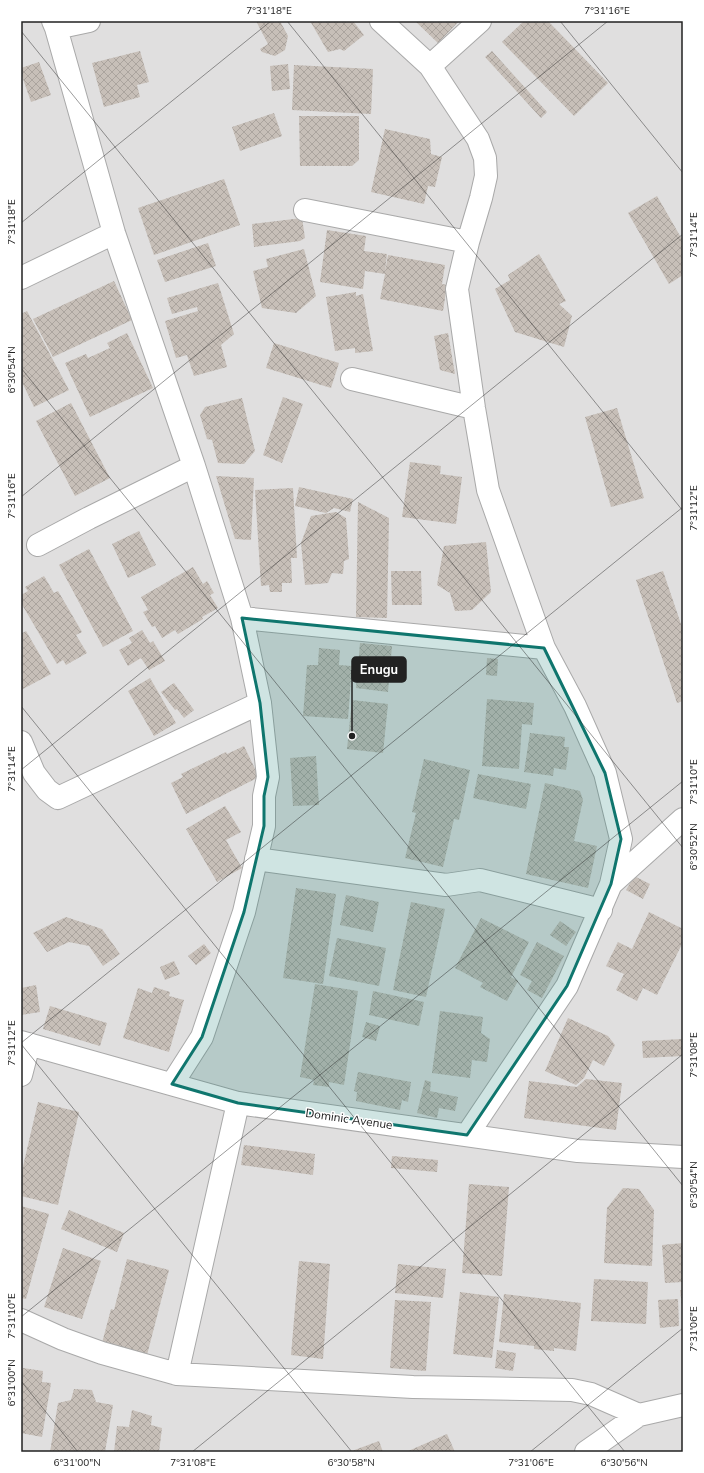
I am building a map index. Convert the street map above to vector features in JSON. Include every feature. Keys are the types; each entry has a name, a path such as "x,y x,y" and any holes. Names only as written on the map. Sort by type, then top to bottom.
{"street":[{"path":"89,21 54,24 114,233 194,466 242,618 260,703 268,777 264,796 264,826 244,912 202,1037 172,1084"},
{"path":"381,21 430,66 478,139 485,158 486,176 457,289 474,408 488,490 544,648 575,706 605,773 621,839 611,884 567,986 467,1135"},
{"path":"430,66 480,21"},
{"path":"305,210 468,242"},
{"path":"21,278 114,233"},
{"path":"352,379 474,408"},
{"path":"38,545 194,466"},
{"path":"242,618 544,648"},
{"path":"21,742 34,773 47,790 58,798 260,703"},
{"path":"611,884 683,819"},
{"path":"256,859 446,885 480,880 601,910"},
{"path":"21,1075 25,1043"},
{"name":"Dominic Avenue","path":"25,1043 238,1103 578,1151 683,1157"},
{"path":"177,1374 238,1103"},
{"path":"21,1320 63,1339 102,1353 177,1374 413,1387 572,1390 590,1394 639,1415"},
{"path":"586,1452 639,1415 683,1405"}],"highlighted area":[{"path":"242,618 544,648 605,773 621,839 611,884 567,986 467,1135 238,1103 172,1084 202,1037 244,912 264,826 264,796 268,777 260,703"}],"shaded area":[{"path":"21,21 683,21 683,1452 21,1452"}],"building":[{"path":"256,21 280,21 288,36 285,50 275,56 262,52 260,49 268,44"},
{"path":"310,21 353,21 364,35 344,51 340,49 328,52"},
{"path":"415,21 459,21 438,43"},
{"path":"524,21 548,21 608,83 574,116 502,42"},
{"path":"140,51 149,82 137,85 140,97 104,107 92,63"},
{"path":"492,51 547,112 541,118 485,57"},
{"path":"39,62 51,95 31,102 21,73 21,68"},
{"path":"288,64 290,89 272,91 270,66"},
{"path":"294,65 373,69 371,114 292,110"},
{"path":"274,113 282,136 240,151 232,127"},
{"path":"299,116 359,116 359,160 352,166 300,166"},
{"path":"385,129 430,139 431,154 442,157 435,187 428,186 424,204 371,192"},
{"path":"224,179 240,225 154,255 138,208"},
{"path":"657,196 683,241 683,275 669,284 628,213"},
{"path":"302,218 305,238 300,241 254,247 252,224"},
{"path":"327,230 366,236 364,251 387,254 385,272 388,255 445,265 442,284 447,285 443,311 380,299 385,274 365,271 363,289 320,282"},
{"path":"208,243 216,266 165,282 157,260"},
{"path":"304,249 316,296 296,313 262,308 253,271 268,267 266,259"},
{"path":"539,254 566,301 559,304 572,316 564,347 515,332 495,289 510,280 508,275"},
{"path":"114,281 132,320 53,357 33,319"},
{"path":"218,283 234,334 221,345 227,367 194,376 187,355 176,358 165,321 198,311 197,307 172,314 167,298"},
{"path":"356,292 356,296 363,294 373,351 355,353 355,348 335,351 326,297"},
{"path":"27,311 69,390 34,407 21,380 21,314"},
{"path":"127,333 153,388 90,417 65,363 86,354 88,358 110,348 107,343"},
{"path":"448,333 455,374 440,370 434,336"},
{"path":"274,343 339,363 331,388 266,368"},
{"path":"283,397 303,404 282,463 263,455"},
{"path":"242,398 255,451 244,464 218,463 212,440 207,439 200,415 205,407"},
{"path":"71,403 110,478 75,496 36,421"},
{"path":"617,408 644,498 611,507 585,417"},
{"path":"410,462 441,466 440,474 462,477 456,524 402,517"},
{"path":"216,476 254,478 251,540 235,539"},
{"path":"299,487 353,499 350,512 334,508 326,513 295,506"},
{"path":"293,488 297,558 291,558 292,583 282,583 282,592 270,592 269,585 261,586 255,490"},
{"path":"358,502 389,518 387,618 356,617"},
{"path":"336,512 346,518 349,559 344,561 343,574 332,573 328,583 305,585 301,543 311,516"},
{"path":"139,531 156,565 128,578 112,544"},
{"path":"486,542 491,592 472,610 455,611 450,593 437,585 444,546"},
{"path":"89,549 133,631 103,647 59,565"},
{"path":"193,567 203,584 207,581 214,593 210,595 218,608 178,634 175,630 162,638 155,626 152,627 143,612 148,610 141,597"},
{"path":"391,571 421,571 422,605 392,605"},
{"path":"663,571 683,630 683,701 677,703 636,580"},
{"path":"44,576 54,593 58,591 82,632 76,635 87,653 66,665 63,660 57,664 21,603 21,595 28,591 25,587"},
{"path":"142,630 150,643 153,641 165,661 149,670 141,658 128,666 119,650 132,643 129,638"},
{"path":"26,631 51,674 21,690 21,634"},
{"path":"360,643 392,646 388,692 356,688"},
{"path":"319,648 340,650 339,665 352,666 348,719 303,716 307,665 318,665"},
{"path":"487,658 498,659 497,676 486,675"},
{"path":"150,678 176,723 154,736 128,691"},
{"path":"174,683 194,710 184,718 177,709 175,710 161,692"},
{"path":"487,699 534,703 532,725 522,724 519,769 482,766"},
{"path":"352,700 388,704 383,753 347,749"},
{"path":"530,733 565,737 564,747 569,747 566,770 554,768 553,776 524,772"},
{"path":"244,746 259,777 186,814 171,783 183,777 181,774 226,752 227,754"},
{"path":"316,756 319,805 293,806 290,758"},
{"path":"424,759 470,770 459,820 454,819 443,867 405,858 416,813 412,812"},
{"path":"478,774 531,784 526,809 473,798"},
{"path":"545,783 580,791 583,800 574,841 597,846 588,888 526,874"},
{"path":"225,806 241,832 226,840 242,868 217,882 186,829"},
{"path":"634,876 650,884 643,899 626,890"},
{"path":"296,888 336,894 323,984 283,978"},
{"path":"346,895 379,902 373,932 340,925"},
{"path":"411,902 445,909 426,997 393,990"},
{"path":"649,912 683,929 683,942 657,995 643,988 637,1001 616,990 624,974 606,966 618,942 632,949"},
{"path":"66,917 102,929 120,954 103,966 89,946 69,942 47,952 33,933"},
{"path":"481,918 529,942 511,977 518,981 507,1001 480,987 483,983 455,968"},
{"path":"560,921 576,932 566,946 550,935"},
{"path":"337,938 386,948 379,986 329,976"},
{"path":"537,942 564,956 542,998 527,990 532,981 520,975"},
{"path":"204,944 211,953 196,965 188,956"},
{"path":"174,961 180,974 165,980 160,967"},
{"path":"315,984 358,991 344,1085 329,1082 329,1087 313,1085 314,1080 300,1077"},
{"path":"36,985 40,1012 21,1015 21,988"},
{"path":"154,987 170,992 169,996 184,1000 169,1052 123,1038 138,988 152,993"},
{"path":"373,991 424,1002 419,1026 369,1015"},
{"path":"50,1006 107,1023 100,1046 43,1029"},
{"path":"440,1011 483,1017 481,1033 490,1039 487,1062 472,1060 470,1078 432,1073"},
{"path":"568,1018 608,1036 615,1045 604,1066 593,1060 584,1078 576,1085 545,1071"},
{"path":"366,1022 380,1026 376,1041 362,1037"},
{"path":"683,1039 683,1056 643,1058 642,1041"},
{"path":"358,1072 411,1082 408,1102 402,1100 400,1110 356,1101 357,1092 354,1091"},
{"path":"586,1079 622,1083 616,1130 524,1118 529,1081 577,1087"},
{"path":"425,1080 431,1082 430,1091 458,1097 455,1111 439,1108 437,1118 417,1113"},
{"path":"38,1102 79,1112 58,1205 21,1196 21,1175"},
{"path":"244,1145 315,1154 313,1175 241,1165"},
{"path":"392,1156 438,1160 437,1172 391,1168"},
{"path":"469,1184 509,1187 502,1276 462,1273"},
{"path":"623,1188 639,1189 654,1210 652,1266 604,1263 607,1208"},
{"path":"21,1206 49,1214 26,1299 21,1298"},
{"path":"69,1210 124,1233 117,1252 61,1229"},
{"path":"683,1243 683,1282 665,1283 662,1245"},
{"path":"63,1248 101,1261 82,1319 44,1307"},
{"path":"127,1259 169,1270 147,1355 102,1343 111,1309 114,1310"},
{"path":"299,1261 330,1264 323,1359 291,1355"},
{"path":"398,1264 446,1269 443,1298 395,1293"},
{"path":"594,1279 648,1282 646,1324 591,1321"},
{"path":"680,1290 683,1290 683,1306 682,1306"},
{"path":"460,1292 499,1297 492,1358 453,1354"},
{"path":"504,1294 581,1303 576,1351 554,1348 554,1351 534,1349 534,1346 499,1342"},
{"path":"678,1299 679,1326 660,1328 658,1300"},
{"path":"395,1300 431,1302 426,1371 390,1368"},
{"path":"497,1350 516,1353 513,1371 495,1368"},
{"path":"23,1368 43,1371 42,1382 51,1383 42,1437 21,1433 21,1382"},
{"path":"74,1389 92,1390 96,1402 113,1405 105,1452 50,1452 58,1403 71,1400"},
{"path":"132,1410 152,1416 151,1425 162,1428 159,1452 114,1452 117,1426 129,1427"},
{"path":"447,1434 455,1452 406,1452"},
{"path":"379,1441 383,1452 349,1452"}],"place":[{"name":"Enugu","path":"352,736"}]}
